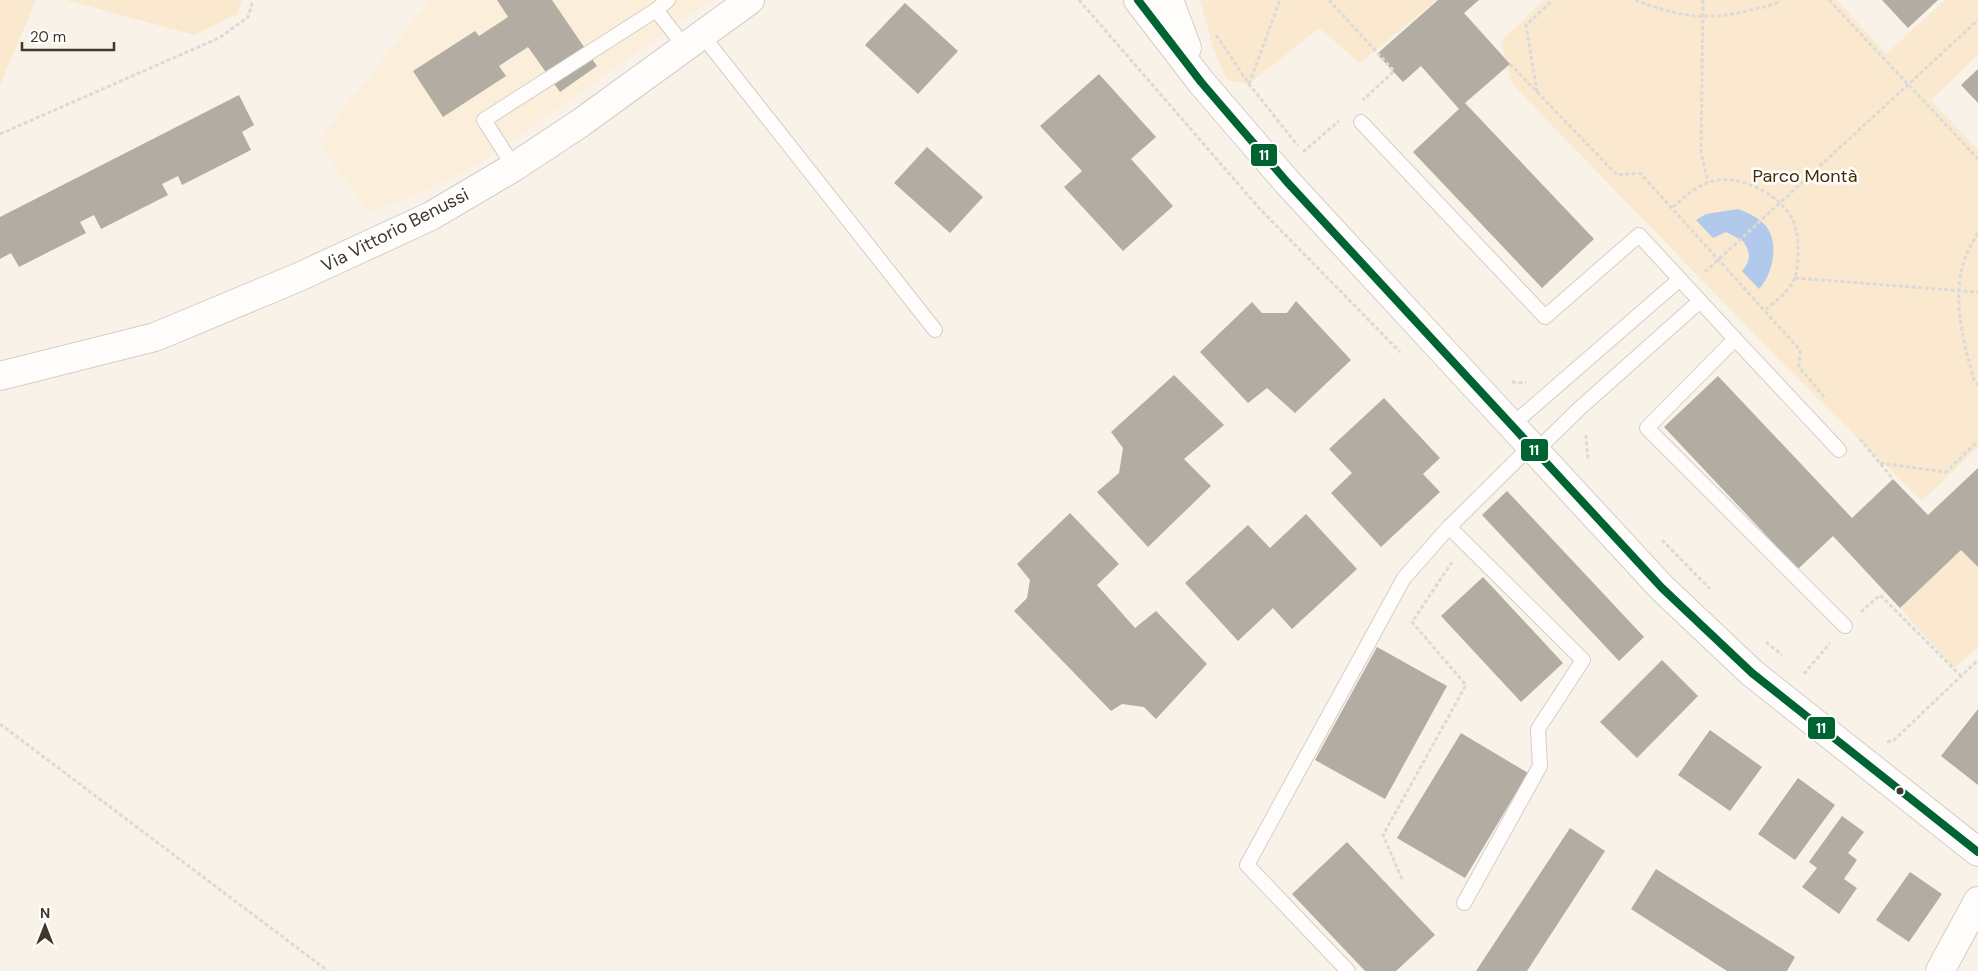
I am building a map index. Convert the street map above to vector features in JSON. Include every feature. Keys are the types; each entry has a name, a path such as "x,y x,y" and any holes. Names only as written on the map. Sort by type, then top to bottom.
{"main road":[{"name":"Via Vittorio Benussi","path":"0,376 155,336 299,277 432,216 514,167 579,124 750,0"},
{"path":"1138,0 1201,82 1287,182 1662,588 1752,673 1978,852"},
{"path":"1169,0 1201,82"},
{"path":"1940,971 1978,901"}],"lane":[{"path":"514,167 484,120 656,10 668,0"},
{"path":"656,10 694,41 936,330"},
{"path":"1362,122 1545,317 1638,236 1839,450"},
{"path":"1512,425 1680,279"},
{"path":"1348,971 1247,865 1404,578 1449,527 1534,448 1700,302"},
{"path":"1735,339 1647,428 1799,582 1846,626"},
{"path":"1449,527 1583,660 1538,730 1540,766 1464,903"}],"path":[{"path":"0,134 219,38 248,17 253,0"},
{"path":"1085,0 1080,1 1259,208 1402,354"},
{"path":"1249,84 1280,0"},
{"path":"1303,152 1394,72 1329,0"},
{"path":"1538,93 1526,25 1553,0"},
{"path":"1635,0 1671,13 1703,17 1737,14 1780,0"},
{"path":"1703,0 1701,154 1708,182"},
{"path":"1829,0 1978,158"},
{"path":"1710,267 1760,220 1782,204 1978,20"},
{"path":"1214,32 1249,84 1310,159"},
{"path":"1510,64 1617,175 1640,173 1673,207 1800,350 1799,368 1830,404"},
{"path":"1351,110 1362,122"},
{"path":"1673,207 1684,197 1708,182 1723,180 1754,186 1782,204 1796,229 1795,278 1776,301 1764,310"},
{"path":"1978,233 1964,260 1959,290 1962,336 1974,380 1978,385"},
{"path":"1795,278 1978,292"},
{"path":"1507,379 1512,382 1533,384"},
{"path":"1588,429 1586,458 1590,464"},
{"path":"1855,434 1893,479"},
{"path":"1880,463 1946,472 1978,441"},
{"path":"1661,539 1714,593"},
{"path":"1402,879 1382,835 1466,685 1412,622 1465,543"},
{"path":"1804,674 1846,626 1880,595 1961,676"},
{"path":"1763,639 1783,657"},
{"path":"1886,742 1894,740 1978,660"},
{"path":"1797,668 1811,680"},
{"path":"0,724 328,971"}],"shaded area":[{"path":"430,0 710,0 500,150 449,180 369,213 318,141"}],"green space":[{"path":"0,0 36,0 0,85"},
{"path":"66,0 242,0 237,14 194,35"},
{"path":"1200,0 1437,0 1360,63 1319,28 1249,84 1227,80 1214,50"},
{"name":"Parco Montà","path":"1544,0 1837,0 1886,54 1945,0 1978,0 1978,55 1931,100 1978,150 1978,447 1922,501 1795,376 1512,84 1501,41"},
{"path":"1961,550 1978,567 1978,647 1954,668 1900,608"}],"water":[{"path":"1738,209 1762,222 1770,232 1773,258 1768,275 1759,289 1742,271 1749,256 1743,241 1726,232 1713,238 1696,220 1706,214"}],"building":[{"path":"497,0 552,0 597,66 560,92 528,47 499,66 506,76 443,117 413,71 475,31 479,36 508,17"},
{"path":"1438,0 1479,0 1464,13 1510,64 1465,103 1594,239 1542,288 1413,152 1459,109 1421,66 1403,82 1377,54"},
{"path":"1882,0 1938,0 1908,28"},
{"path":"905,3 958,51 918,94 865,45"},
{"path":"1978,69 1978,103 1961,85"},
{"path":"1099,74 1156,137 1131,159 1173,206 1123,251 1064,187 1082,171 1040,126"},
{"path":"239,95 254,125 242,132 251,150 182,185 178,176 162,184 168,195 101,229 94,215 80,222 86,233 19,267 11,253 0,259 0,217"},
{"path":"927,147 983,197 950,233 894,183"},
{"path":"1296,301 1351,360 1295,413 1267,388 1248,403 1200,352 1252,302 1262,313 1287,313"},
{"path":"1174,375 1224,425 1184,459 1211,486 1148,547 1097,492 1119,473 1123,448 1111,432"},
{"path":"1718,376 1852,518 1893,479 1928,515 1978,468 1978,567 1961,550 1900,608 1833,536 1798,569 1664,427"},
{"path":"1384,398 1440,458 1423,474 1440,492 1381,547 1331,493 1352,473 1329,449"},
{"path":"1507,491 1644,637 1619,661 1482,515"},
{"path":"1070,513 1119,564 1097,585 1135,628 1156,611 1207,664 1156,719 1144,707 1122,704 1111,711 1014,611 1027,598 1030,580 1017,564"},
{"path":"1306,514 1357,569 1292,629 1273,608 1238,641 1185,583 1248,525 1270,548"},
{"path":"1483,577 1563,663 1521,702 1441,616"},
{"path":"1377,647 1447,686 1385,799 1315,760"},
{"path":"1662,660 1698,696 1637,758 1600,722"},
{"path":"1978,709 1978,785 1941,756"},
{"path":"1710,730 1762,767 1730,811 1678,775"},
{"path":"1461,733 1528,773 1465,878 1397,838"},
{"path":"1798,778 1835,805 1795,860 1758,834"},
{"path":"1842,816 1864,832 1848,853 1857,860 1844,879 1857,888 1839,914 1802,887 1817,868 1809,862"},
{"path":"1570,828 1605,851 1527,971 1476,971"},
{"path":"1347,842 1435,935 1396,971 1365,971 1292,894"},
{"path":"1656,869 1795,957 1787,971 1727,971 1631,909"},
{"path":"1910,872 1942,894 1909,942 1876,920"}],"transit line":[{"name":"11","path":"1138,0 1201,82 1287,182 1662,588 1752,673 1978,852"}]}
